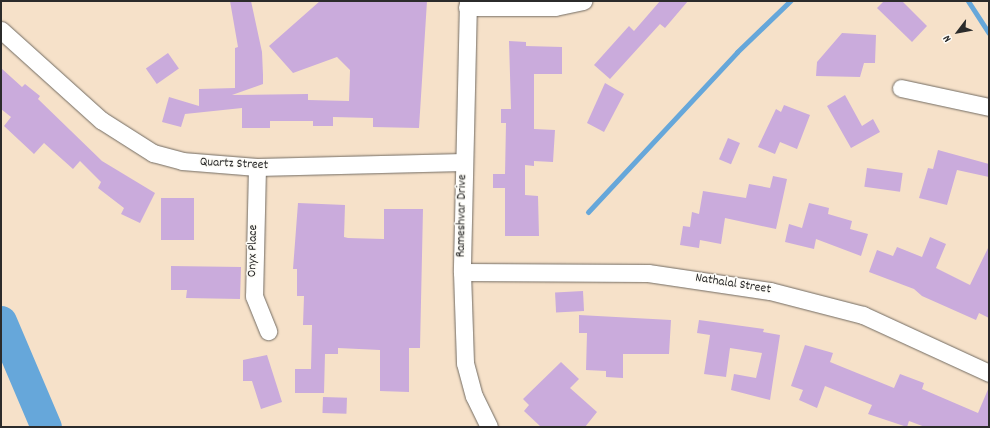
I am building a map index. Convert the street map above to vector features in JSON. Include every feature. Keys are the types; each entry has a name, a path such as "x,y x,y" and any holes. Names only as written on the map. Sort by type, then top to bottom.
{"street":[{"path":"468,4 555,7 583,1"},
{"name":"Rameshvar Drive","path":"468,4 462,272 465,363 474,396 489,427"},
{"name":"Quartz Street","path":"1,30 101,120 153,153 212,166 257,168 464,162"},
{"path":"901,88 989,107"},
{"name":"Onyx Place","path":"257,168 254,296 268,331"},
{"name":"Nathalal Street","path":"462,272 648,273 770,291 863,316 989,373"}],"building":[{"path":"230,1 251,1 262,52 263,75 263,84 232,95 308,94 308,100 349,101 350,70 337,57 293,73 269,46 320,1 427,1 419,128 373,127 373,118 333,117 333,126 313,126 313,121 270,121 270,128 242,128 242,108 185,114 181,127 162,122 169,97 199,106 199,89 235,88 235,48 238,47"},
{"path":"660,1 688,1 665,28 660,24 610,79 594,65 629,26 634,31"},
{"path":"884,1 902,1 927,26 912,42 877,8"},
{"path":"842,33 876,35 875,63 864,63 860,77 816,76 817,62"},
{"path":"509,41 526,42 526,46 562,47 562,74 534,74 534,129 555,130 553,162 534,161 534,166 525,165 525,195 538,196 539,236 505,236 505,188 493,188 493,174 505,174 506,123 501,123 501,109 511,109"},
{"path":"168,53 179,69 157,84 146,68"},
{"path":"1,68 22,87 25,84 40,96 38,99 102,161 155,193 140,223 121,214 124,208 98,188 101,182 80,161 73,169 44,143 34,154 4,126 11,117 1,109"},
{"path":"605,83 624,94 604,132 587,123"},
{"path":"845,95 862,126 873,119 880,132 851,148 827,106"},
{"path":"784,105 810,115 797,149 780,142 775,154 758,147 776,109 781,112"},
{"path":"728,138 740,143 731,164 719,159"},
{"path":"938,150 989,164 989,177 957,170 947,205 919,198 928,168 933,169"},
{"path":"867,168 903,173 900,192 864,187"},
{"path":"773,176 787,179 776,229 725,218 721,244 700,240 699,248 680,245 683,226 690,227 692,212 699,214 703,191 746,198 749,184 770,188"},
{"path":"161,198 194,198 194,240 161,240"},
{"path":"298,203 345,205 344,237 348,238 384,239 384,209 423,209 420,348 409,348 409,392 380,391 380,350 338,348 338,354 325,354 324,393 295,393 295,369 311,369 312,325 303,325 304,296 297,296 297,269 293,269"},
{"path":"809,203 829,208 828,214 852,221 850,229 868,234 861,256 816,239 814,249 785,242 789,224 802,228"},
{"path":"930,237 946,244 936,268 970,285 989,246 989,318 979,313 976,320 922,296 914,289 869,272 877,250 893,256 897,247 922,257"},
{"path":"171,266 241,267 240,299 186,298 187,290 171,290"},
{"path":"583,291 584,311 556,312 555,292"},
{"path":"579,315 671,320 669,354 623,354 623,378 606,377 606,371 586,370 587,333 579,333"},
{"path":"699,320 764,329 763,332 780,335 770,400 731,390 734,374 756,378 762,353 730,348 726,377 704,374 710,335 697,333"},
{"path":"805,345 833,353 830,362 894,388 900,374 924,383 922,389 978,413 989,387 989,427 925,427 909,421 907,427 868,414 872,405 825,386 817,408 799,400 803,390 791,386"},
{"path":"267,355 282,402 261,409 252,381 243,381 243,360"},
{"path":"561,362 579,379 570,388 597,412 585,427 541,427 524,411 529,405 523,399"},
{"path":"323,397 347,398 346,414 322,413"}],"waterway":[{"path":"588,212 737,52 790,1"},
{"path":"968,1 989,33"},
{"path":"1,321 46,427"}]}
